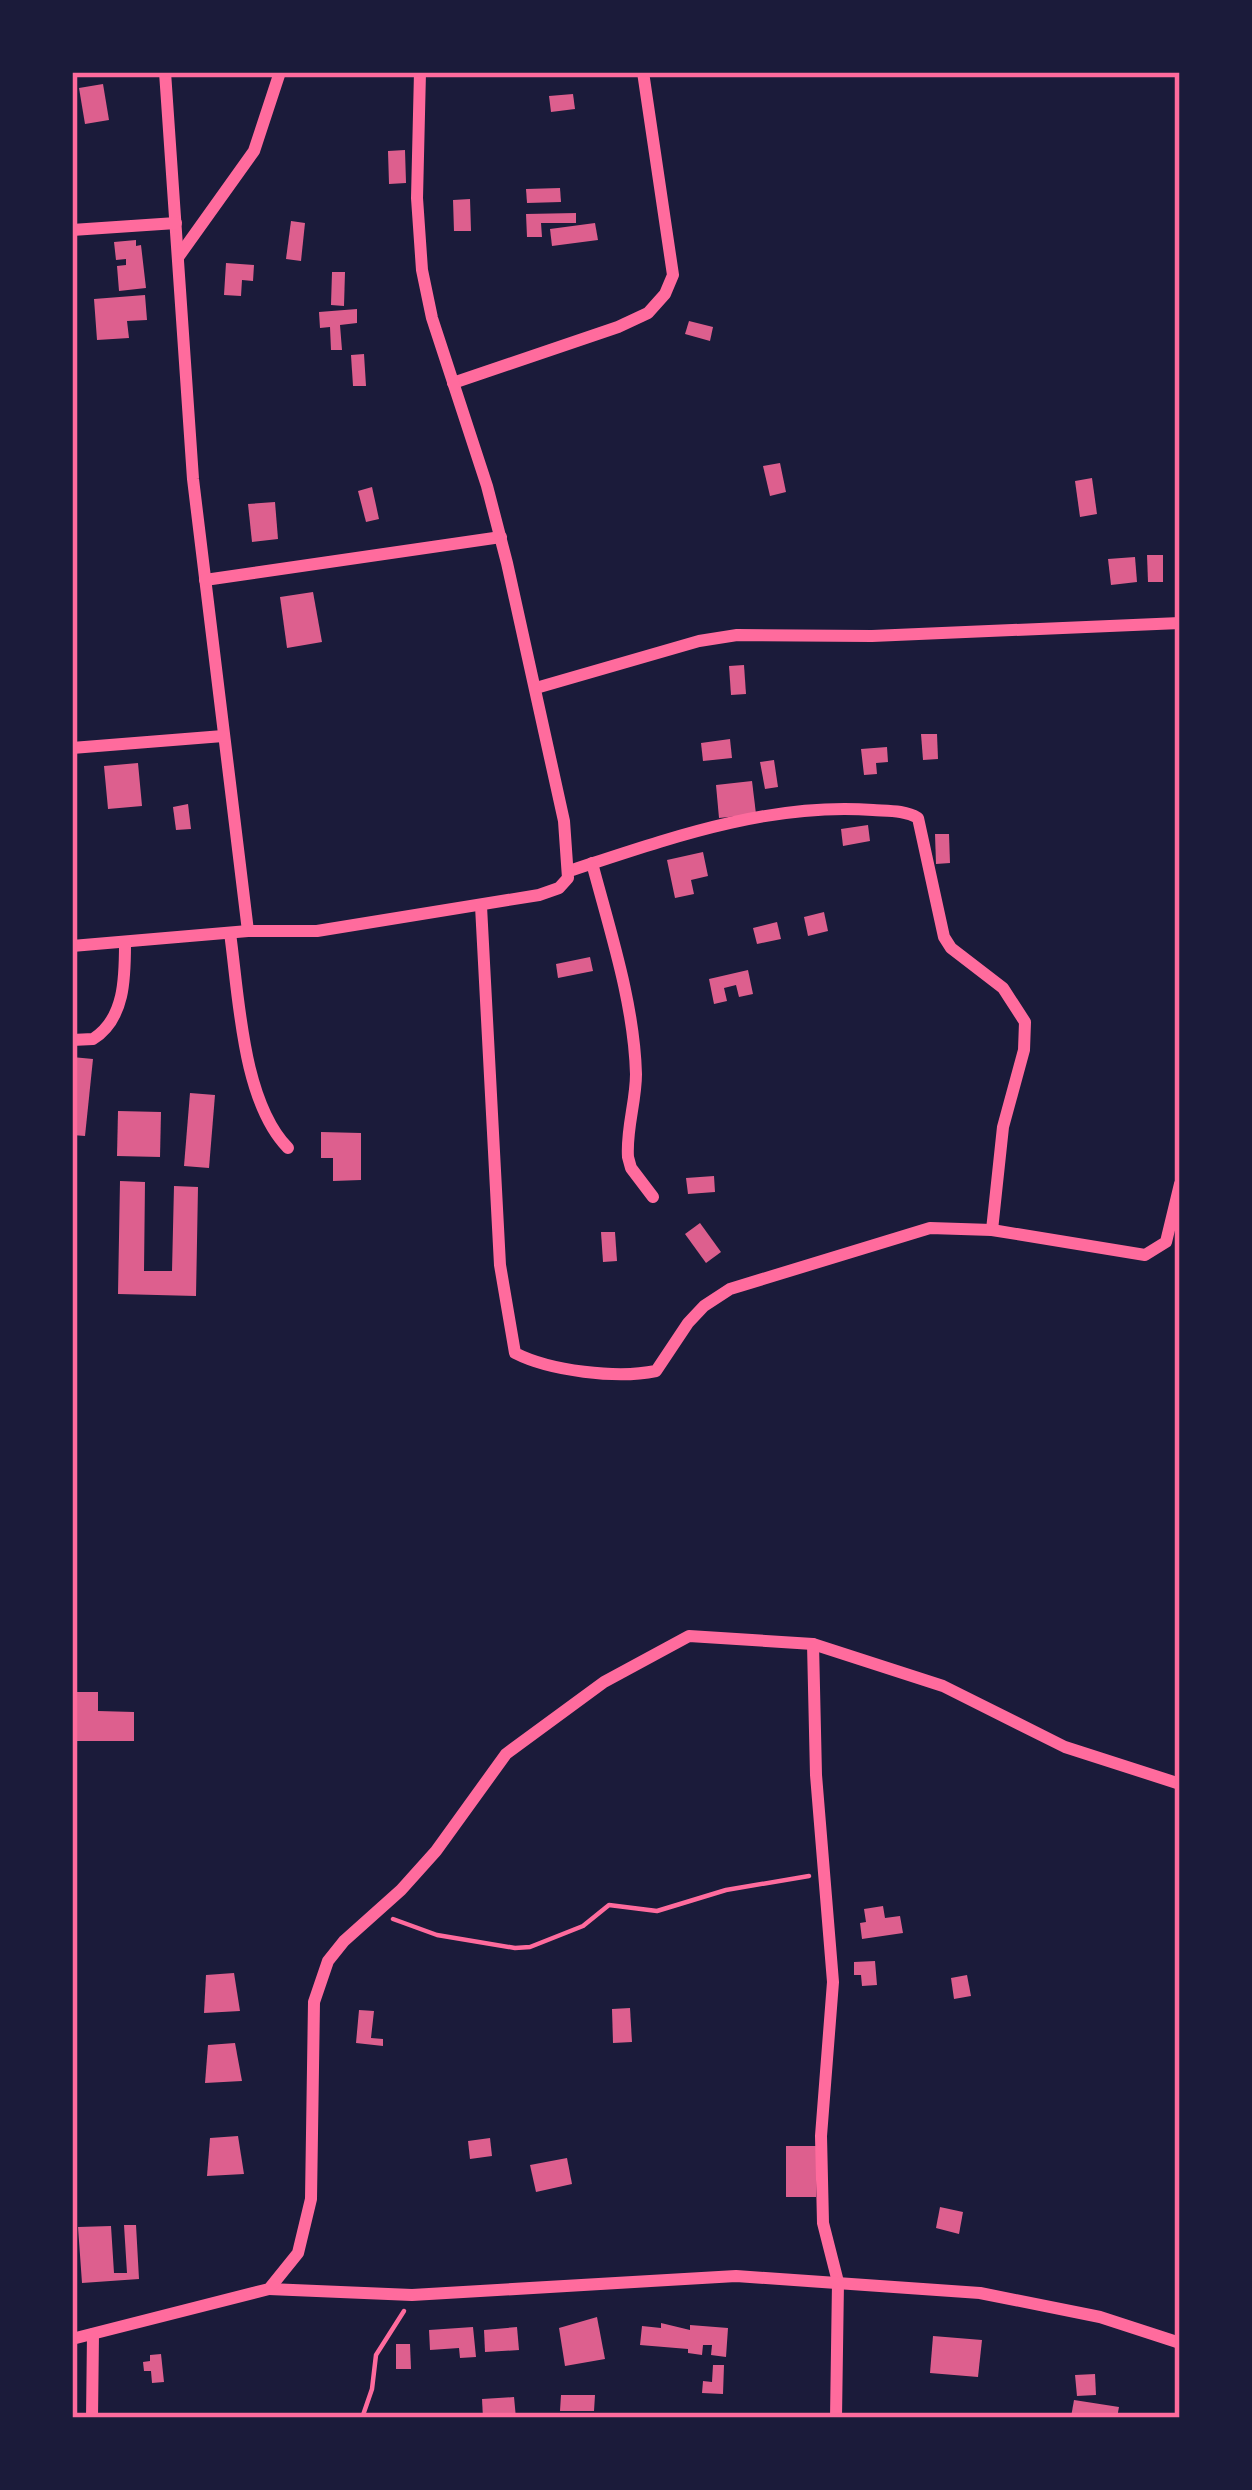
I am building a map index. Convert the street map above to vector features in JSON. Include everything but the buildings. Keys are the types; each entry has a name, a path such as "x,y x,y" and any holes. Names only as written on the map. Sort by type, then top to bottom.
{"street":[{"path":"165,72 194,479 248,931"},
{"path":"179,256 254,151 280,72"},
{"path":"72,946 248,931 317,931 481,906 560,888 568,878 564,821 501,537 432,318 422,269 417,198 420,72"},
{"path":"453,383 618,327 648,313 665,294 673,274 643,72"},
{"path":"72,230 176,223"},
{"path":"205,580 501,537"},
{"path":"536,688 699,641 737,635 872,636 1180,623"},
{"path":"72,748 223,736"},
{"path":"569,871 713,826 812,807 903,812 918,818 944,937 951,948 1003,988 1025,1022 1024,1050 1004,1126 992,1230"},
{"path":"592,863 619,964 633,1047 636,1077 628,1157 653,1197"},
{"path":"481,906 500,1265 515,1353 554,1369 656,1370 704,1306 730,1288 931,1228 992,1230 1135,1256 1157,1251 1173,1245 1180,1184"},
{"path":"230,933 259,1100 274,1134 288,1148"},
{"path":"72,1040 94,1039 112,1020 125,978 125,944"},
{"path":"269,2289 298,2252 311,2199 312,2042 320,1979 344,1941 436,1851 506,1754 604,1682 688,1636 813,1644 943,1686 1065,1747 1180,1784"},
{"path":"813,1644 816,1775 833,1982 822,2182 823,2223 838,2282 836,2418"},
{"path":"72,2338 269,2289 412,2295 736,2276 980,2293 1100,2317 1180,2343"},
{"path":"92,2418 93,2334"}],"path":[{"path":"376,1913 437,1935 530,1947 593,1921 608,1905 657,1911 726,1890 826,1874"},
{"path":"362,2418 372,2390 376,2355 412,2295"}]}
